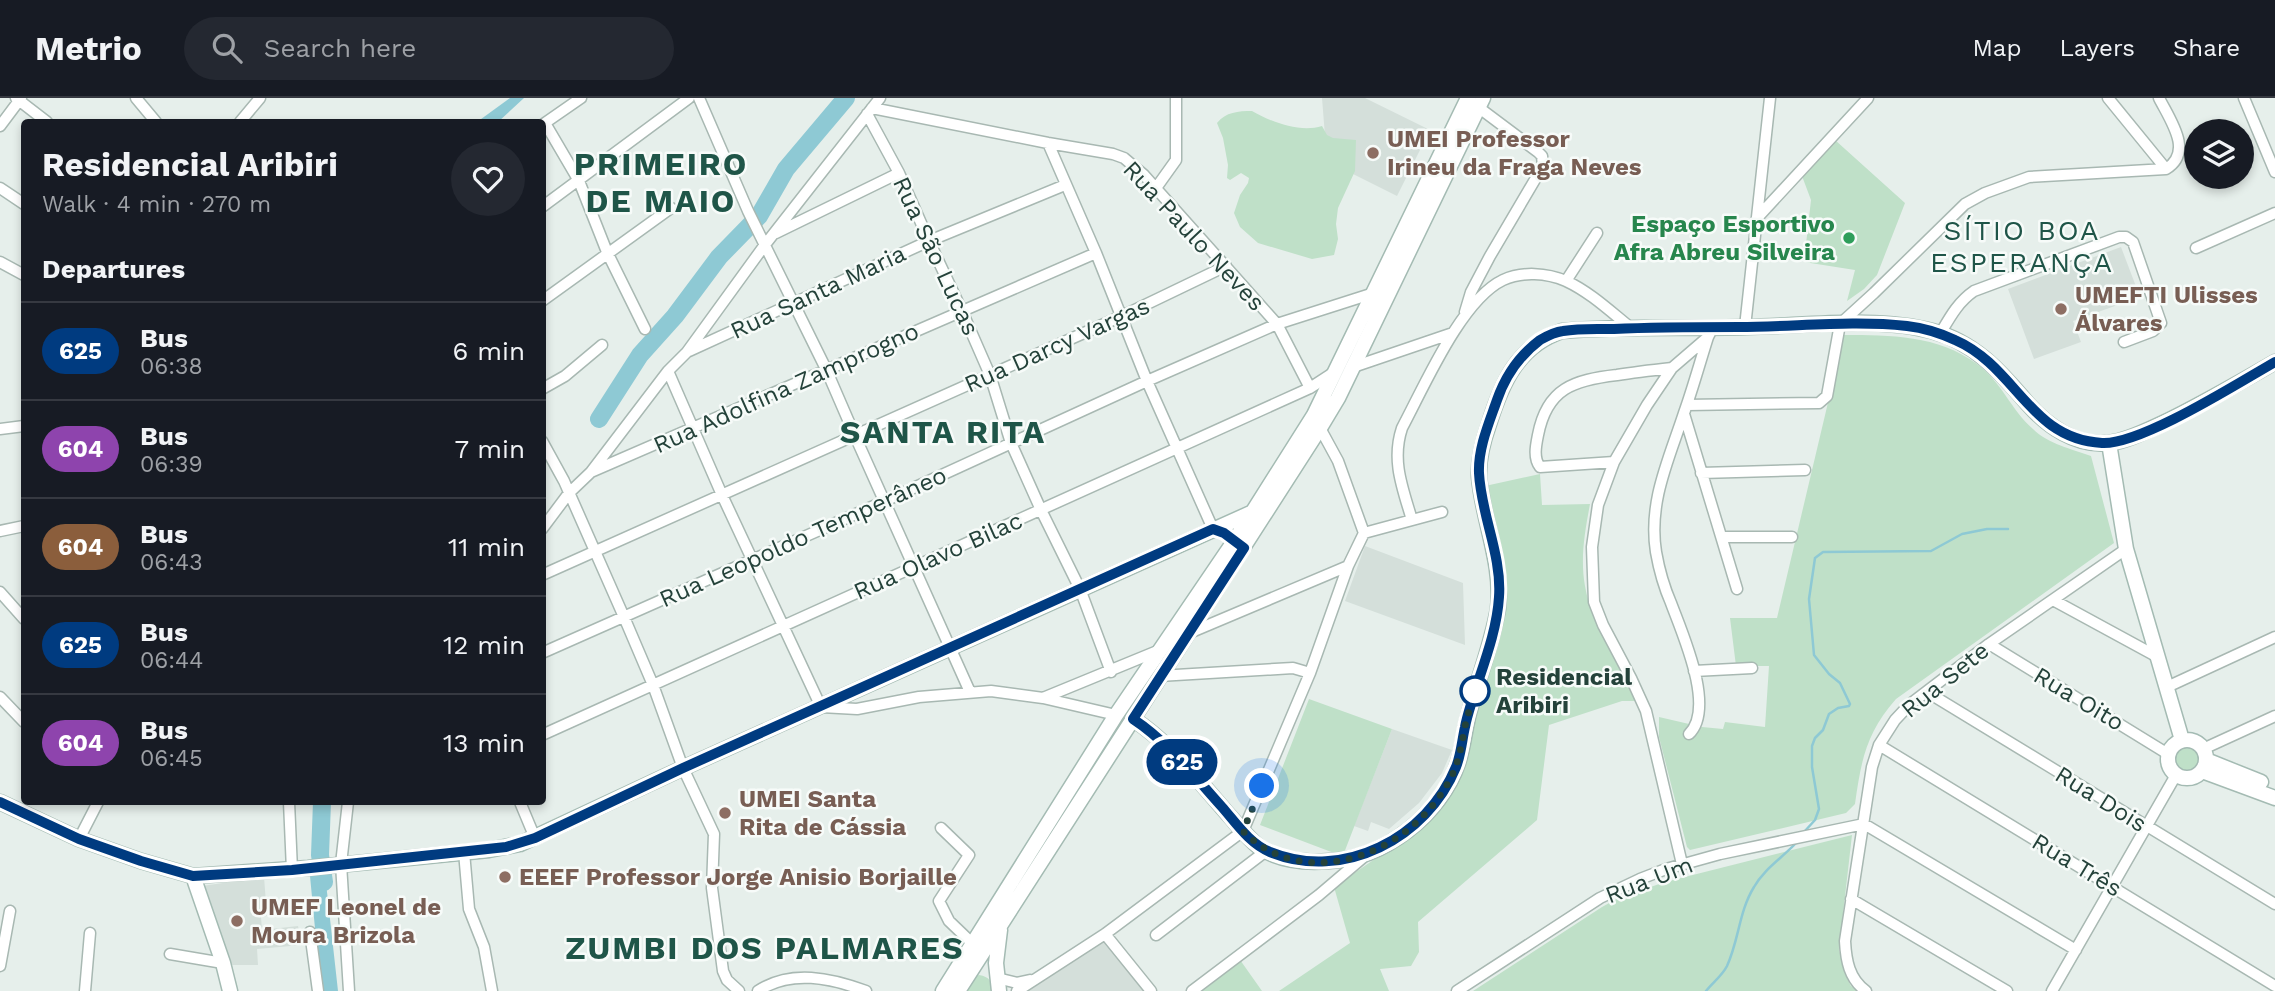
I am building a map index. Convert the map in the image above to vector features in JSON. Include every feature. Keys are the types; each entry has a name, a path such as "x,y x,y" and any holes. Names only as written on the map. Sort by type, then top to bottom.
{"street":[{"path":"136,98 154,119"},
{"path":"242,119 260,98"},
{"path":"546,123 582,98"},
{"path":"546,204 689,98"},
{"path":"699,98 764,246 827,369 970,692"},
{"path":"546,524 569,493 591,472 668,371 687,352 764,246 880,98"},
{"path":"1156,188 1176,160 1176,98"},
{"path":"1745,327 1770,98"},
{"path":"1756,218 1868,98"},
{"path":"2108,98 2166,169"},
{"path":"1685,409 1819,403 1827,396 1840,324 1965,204 1985,193 2029,177 2166,169 2176,160 2180,147 2176,132 2159,98"},
{"path":"2244,98 2275,172"},
{"path":"0,126 19,99 43,119"},
{"path":"958,991 1187,634 1239,544 1253,512 1314,415 1332,373 1476,101"},
{"path":"1464,320 1471,292 1543,166 1542,156 1538,152 1476,101"},
{"path":"943,991 1116,715 1321,428 1353,367 1476,101"},
{"name":"Rua Paulo Neves","path":"870,111 1101,151 1124,158 1156,188 1277,324 1310,388"},
{"name":"Rua São Lucas","path":"870,111 990,375 1012,443 1080,589 1111,671"},
{"path":"546,127 579,181 607,252 645,329"},
{"path":"1048,143 1147,380 1213,529 1239,544"},
{"path":"774,234 899,173"},
{"name":"Rua Santa Maria","path":"687,352 929,241 1065,185"},
{"path":"0,188 21,202"},
{"path":"546,297 671,208"},
{"path":"2196,248 2275,213"},
{"path":"1566,281 1597,233"},
{"path":"1940,334 1955,308 1975,291 2119,237 2126,237 2133,242 2161,323 2153,331 2124,342"},
{"name":"Rua Adolfina Zamprogno","path":"591,472 1096,253"},
{"path":"0,262 21,273"},
{"name":"Rua Darcy Vargas","path":"546,573 1122,316 1226,266"},
{"path":"1412,520 1398,470 1397,443 1402,428 1453,333 1483,295 1504,279 1527,274 1542,275 1566,281 1592,297 1631,328"},
{"name":"Rua Leopoldo Temperâneo","path":"546,651 885,501 1147,380 1277,324 1374,293"},
{"path":"1133,719 1170,748 1243,831 1266,851 1299,861 1345,860 1382,848 1417,822 1441,794 1458,763 1465,725 1498,609 1500,593 1497,561 1479,476 1482,445 1500,390 1521,358 1545,337 1562,331 1631,328 1711,332 1745,327 1840,324 1910,326 1940,334 1974,349 1989,361 2040,418 2054,429 2088,442 2109,443 2157,426 2275,362"},
{"path":"1682,864 1646,710 1603,625 1592,592 1591,559 1598,505 1614,462 1672,368 1711,332"},
{"path":"1689,734 1696,727 1700,712 1695,671 1670,601 1654,531 1656,497 1668,455 1711,332"},
{"path":"1353,367 1453,333"},
{"path":"546,387 565,376 602,345"},
{"path":"1614,462 1544,468 1536,463 1541,418 1552,400 1575,382 1672,368"},
{"path":"668,371 722,495 821,707"},
{"name":"Rua Olavo Bilac","path":"546,734 1310,388 1332,373"},
{"path":"1685,409 1701,473 1737,589"},
{"path":"0,429 21,426"},
{"path":"1017,991 1105,934 1243,831 1310,673 1348,566 1364,533 1338,461 1321,428"},
{"path":"2109,443 2126,549 2182,740"},
{"path":"546,447 554,458 624,617 653,685 683,768 713,834 712,888 723,971 727,980 739,991"},
{"path":"1701,473 1805,470"},
{"path":"0,802 79,839 193,876 292,870 506,847 535,838 683,768 1253,512"},
{"path":"1364,533 1442,512"},
{"path":"0,531 21,527"},
{"path":"1722,537 1792,537"},
{"name":"Rua Sete","path":"1866,991 1853,978 1846,956 1845,941 1872,767 1879,745 1895,720 1909,705 2126,549"},
{"path":"1187,634 1348,566"},
{"path":"0,592 21,616"},
{"path":"2053,600 2156,656"},
{"path":"2167,687 2275,636"},
{"name":"Rua Oito","path":"1989,645 2168,754"},
{"path":"1043,698 1160,650"},
{"path":"1159,676 1293,668 1310,673"},
{"path":"1695,671 1752,668"},
{"path":"821,707 857,709 919,697 1003,692 1116,715"},
{"name":"Rua Dois","path":"1927,692 2275,904"},
{"path":"0,696 21,719"},
{"path":"2275,716 2204,760 2198,775 2187,778 2176,775 2169,765 2168,754 2173,745 2182,740 2194,741 2204,760 2275,798"},
{"name":"Rua Três","path":"1879,745 2275,986"},
{"path":"2204,760 2275,788"},
{"path":"2052,991 2176,775"},
{"path":"79,839 97,805"},
{"path":"289,805 292,870"},
{"path":"347,805 334,865 349,991"},
{"path":"521,805 535,838"},
{"path":"1864,824 2076,950"},
{"name":"Rua Um","path":"1457,991 1622,886 1682,864 1720,854 1864,824"},
{"path":"942,828 969,855 939,901 949,921 973,944"},
{"path":"1156,934 1266,851"},
{"path":"464,852 469,909 484,947 492,991"},
{"path":"1192,991 1319,895 1367,854"},
{"path":"193,876 223,962 230,991"},
{"path":"1851,899 2007,991"},
{"path":"0,966 10,911"},
{"path":"998,985 996,953 1002,922"},
{"path":"310,932 318,991"},
{"path":"85,991 90,933"},
{"path":"1105,934 1151,991"},
{"path":"170,954 223,962"},
{"path":"953,976 983,971 998,985"},
{"path":"758,991 776,981 795,978 830,980 866,991"},
{"path":"998,985 1033,979"}],"shaded area":[{"name":"UMEI Professor Irineu da Fraga Neves","path":"1322,98 1365,98 1430,130 1397,196 1327,161"},
{"name":"UMEFTI Ulisses Álvares","path":"2121,247 2140,297 2073,321 2081,342 2034,359 2008,289"},
{"path":"1365,546 1463,583 1465,645 1345,601"},
{"path":"1392,729 1452,750 1442,773 1419,803 1389,829 1371,822 1368,831 1354,826"},
{"name":"UMEF Leonel de Moura Brizola","path":"264,877 267,916 261,917 262,930 298,926 302,945 257,949 258,965 226,965 202,886"},
{"path":"1102,939 1148,991 1026,991"}],"green space":[{"path":"1252,111 1286,125 1304,128 1322,126 1327,135 1333,138 1356,140 1355,171 1338,208 1338,239 1334,255 1312,259 1258,243 1240,227 1234,213 1249,178 1241,173 1230,180 1227,178 1228,165 1217,123 1224,116"},
{"name":"Espaço Esportivo Afra Abreu Silveira","path":"1835,140 1905,203 1877,275 1847,301 1855,270 1804,262 1811,200 1802,176"},
{"path":"1844,335 1879,335 1930,342 1962,354 1977,364 2039,434 2060,446 2091,456 2114,543 1896,699 1871,736 1866,748 1855,804 1846,813 1690,850 1659,737 1659,717 1723,729 1725,722 1765,727 1769,666 1736,666 1730,618 1777,618"},
{"path":"1540,474 1542,505 1590,504 1583,555 1585,586 1600,630 1636,701 1622,701 1549,725 1537,820 1418,922 1419,952 1411,966 1380,969 1389,991 1279,991 1350,943 1334,887 1404,839 1465,756 1507,597 1503,563 1485,486"},
{"path":"1309,699 1392,729 1344,853 1334,853 1260,825"},
{"path":"2185,745 2195,749 2199,759 2195,769 2185,773 2175,769 2171,759 2175,749"},
{"path":"1852,835 1839,949 1845,974 1851,986 1858,991 1473,991 1602,907 1640,886 1642,890"},
{"path":"1238,957 1262,991 1196,991"},
{"path":"976,976 990,980 994,991 964,991"}],"water":[{"path":"510,98 524,98 501,119 481,119"},
{"path":"325,874 338,991 321,991 310,876"}],"waterway":[{"path":"599,419 640,355 675,316 719,257 759,216 786,169 846,98"},
{"path":"1804,832 1815,820 1819,809 1812,767 1812,746 1823,730 1829,714 1850,704 1840,683 1814,655 1809,599 1815,558 1823,552 1931,551 1962,534 1987,529 2008,529"},
{"path":"322,805 320,855 324,882"},
{"path":"1706,991 1727,966 1745,906 1754,887 1768,869 1796,843"}],"bus line":[{"name":"625","path":"0,802 79,839 193,876 292,870 489,850 520,844 1213,529 1230,536 1244,548 1133,719 1170,748 1243,831 1266,851 1299,861 1354,858 1382,848 1417,822 1441,794 1458,763 1465,725 1495,624 1500,593 1497,561 1479,476 1482,445 1500,390 1521,358 1545,337 1562,331 1631,328 1840,324 1910,326 1934,331 1974,349 1989,361 2040,418 2054,429 2088,442 2109,443 2167,421 2275,362"}],"place":[{"name":"UMEI Professor Irineu da Fraga Neves","path":"1373,153"},
{"name":"Espaço Esportivo Afra Abreu Silveira","path":"1849,238"},
{"name":"UMEFTI Ulisses Álvares","path":"2061,309"},
{"name":"Residencial Aribiri","path":"1475,691"},
{"name":"UMEI Santa Rita de Cássia","path":"725,813"},
{"name":"EEEF Professor Jorge Anisio Borjaille","path":"505,877"},
{"name":"UMEF Leonel de Moura Brizola","path":"237,921"}],"district":[{"name":"PRIMEIRO DE MAIO","path":"661,182"},
{"name":"SÍTIO BOA ESPERANÇA","path":"2022,246"},
{"name":"SANTA RITA","path":"943,432"},
{"name":"ZUMBI DOS PALMARES","path":"765,948"}],"route":[{"path":"1262,786 1243,831 1266,851 1285,858 1315,862 1354,858 1382,848 1417,822 1450,780 1458,763 1475,691"}]}
